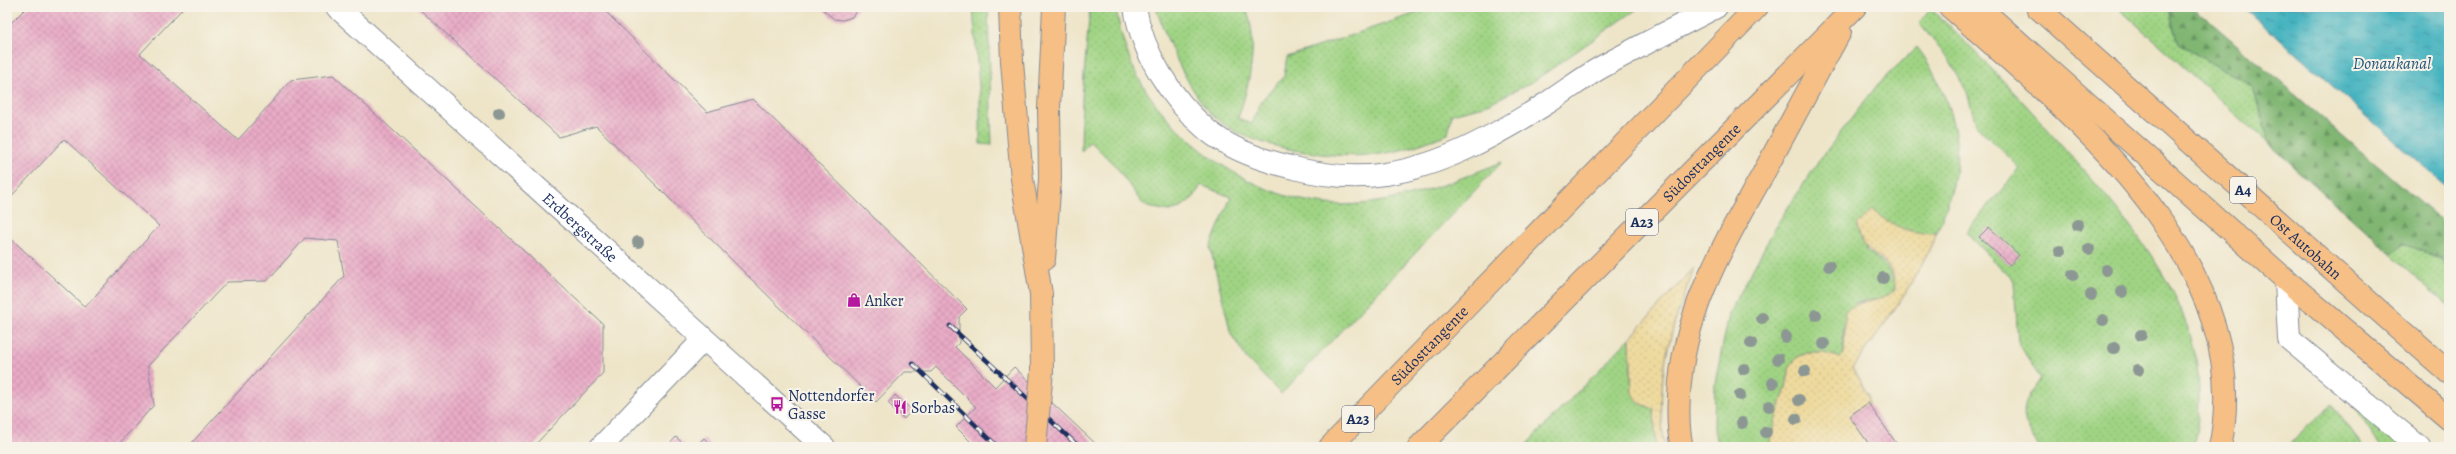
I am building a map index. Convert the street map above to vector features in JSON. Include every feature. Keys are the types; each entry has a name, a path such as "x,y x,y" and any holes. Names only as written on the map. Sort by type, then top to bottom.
{"highway":[{"path":"1010,7 1012,62 1022,179 1041,294"},
{"path":"1035,447 1042,371 1041,294 1050,178 1049,108 1054,7"},
{"name":"Südosttangente","path":"1330,447 1757,7"},
{"path":"1950,7 2071,115 2103,148 2138,191 2193,272 2210,308 2219,342 2225,408 2220,447"},
{"path":"1979,7 2286,280 2449,419"},
{"name":"Ost Autobahn","path":"2037,7 2449,373"},
{"path":"1682,447 1678,409 1680,373 1685,340 1696,307 1727,239 1854,8"},
{"name":"Südosttangente","path":"1425,441 1854,8"}],"street":[{"name":"Erdbergstraße","path":"337,7 824,447"},
{"path":"1135,7 1147,49 1165,81 1190,116 1216,138 1240,151 1266,161 1304,171 1340,175 1385,175 1421,166 1491,136 1599,69 1716,7"},
{"path":"2286,280 2289,339 2419,447"},
{"path":"600,447 704,339"}],"green space":[{"path":"973,7 988,7 992,145 980,144 980,100"},
{"path":"1090,7 1116,7 1123,40 1131,62 1147,92 1166,116 1188,138 1213,159 1240,176 1268,189 1298,199 1329,204 1360,204 1379,202 1415,194 1468,176 1502,162 1281,394 1247,359 1231,334 1210,247 1231,197 1201,185 1194,197 1180,208 1169,211 1148,207 1141,202 1117,168 1090,141 1081,152 1082,97"},
{"path":"1156,7 1246,7 1252,35 1251,63 1246,91 1238,118 1252,124 1262,100 1284,76 1287,57 1434,7 1640,7 1531,83 1483,106 1452,114 1448,134 1398,151 1381,154 1342,155 1319,154 1274,146 1252,139 1233,130 1218,120 1208,110 1189,83 1166,35"},
{"path":"2117,7 2168,7 2178,44 2253,87 2268,143"},
{"path":"2168,7 2193,7 2449,227 2449,267 2443,259 2404,244 2391,254 2268,143 2253,87 2178,44"},
{"path":"1931,9 1986,63 2056,139 2127,222 2160,269 2185,319 2196,358 2199,383 2199,409 2193,447 2039,447 2032,436 2025,420 2024,412 2028,398 2040,378 2018,342 2014,281 1966,232 2020,168 1976,125 1967,92 1949,60 1919,23"},
{"path":"1917,47 1926,59 1941,88 1952,120 1957,153 1953,185 1937,232 1919,233 1902,228 1894,225 1872,210 1866,250 1889,271 1894,282 1895,290 1886,297 1856,303 1843,328 1844,354 1840,359 1825,353 1808,353 1797,357 1790,366 1786,388 1770,437 1771,447 1718,447 1714,430 1715,383 1729,314 1777,224 1821,158 1878,84"},
{"path":"2404,244 2431,254 2439,258 2444,263 2449,277 2449,306 2391,254"},
{"path":"1630,338 1631,380 1639,403 1654,409 1656,447 1524,447"},
{"path":"2351,402 2407,447 2381,447"},
{"path":"2332,405 2363,447 2289,447 2298,435"}],"sand":[{"path":"1872,210 1894,225 1902,228 1919,232 1937,232 1929,251 1899,303 1852,368 1868,395 1868,403 1849,416 1871,447 1771,447 1770,437 1786,388 1790,366 1797,357 1808,353 1825,353 1840,358 1844,354 1845,311 1858,304 1882,297 1895,290 1894,277 1889,268 1869,250 1860,236 1857,225"},
{"path":"1695,267 1678,312 1666,355 1662,399 1662,423 1665,447 1656,447 1654,409 1639,403 1632,393 1630,338"}],"water":[{"name":"Donaukanal","path":"2243,7 2449,7 2449,189"}],"building":[{"path":"27,7 184,7 140,54 238,140 291,80 333,75 603,324 603,373 533,447 188,447 344,276 338,241 305,238 267,281 227,282 148,366 154,405 116,447 7,447 7,392 9,389 7,388 7,235 85,307 159,226 64,139 7,201 7,27"},
{"path":"417,7 601,7 707,112 753,99 967,309 959,317 959,343 955,347 995,387 1014,367 1099,447 976,447 956,427 976,407 936,367 931,372 905,372 876,402 596,126 559,137"},
{"path":"820,7 859,7 852,17 843,20 834,19"},
{"path":"1989,227 2019,255 2010,265 1979,237"},
{"name":"Sorbas","path":"895,395 912,410 904,419 888,403"},
{"path":"1868,403 1899,447 1871,447 1849,416"},
{"path":"676,437 687,447 667,447"},
{"path":"704,438 713,447 695,447"}],"railway":[{"path":"950,326 1079,447"},
{"path":"913,364 998,447"}],"place":[{"name":"Anker","path":"854,300"},
{"name":"Nottendorfer Gasse","path":"777,404"},
{"name":"Sorbas","path":"900,407"}]}
